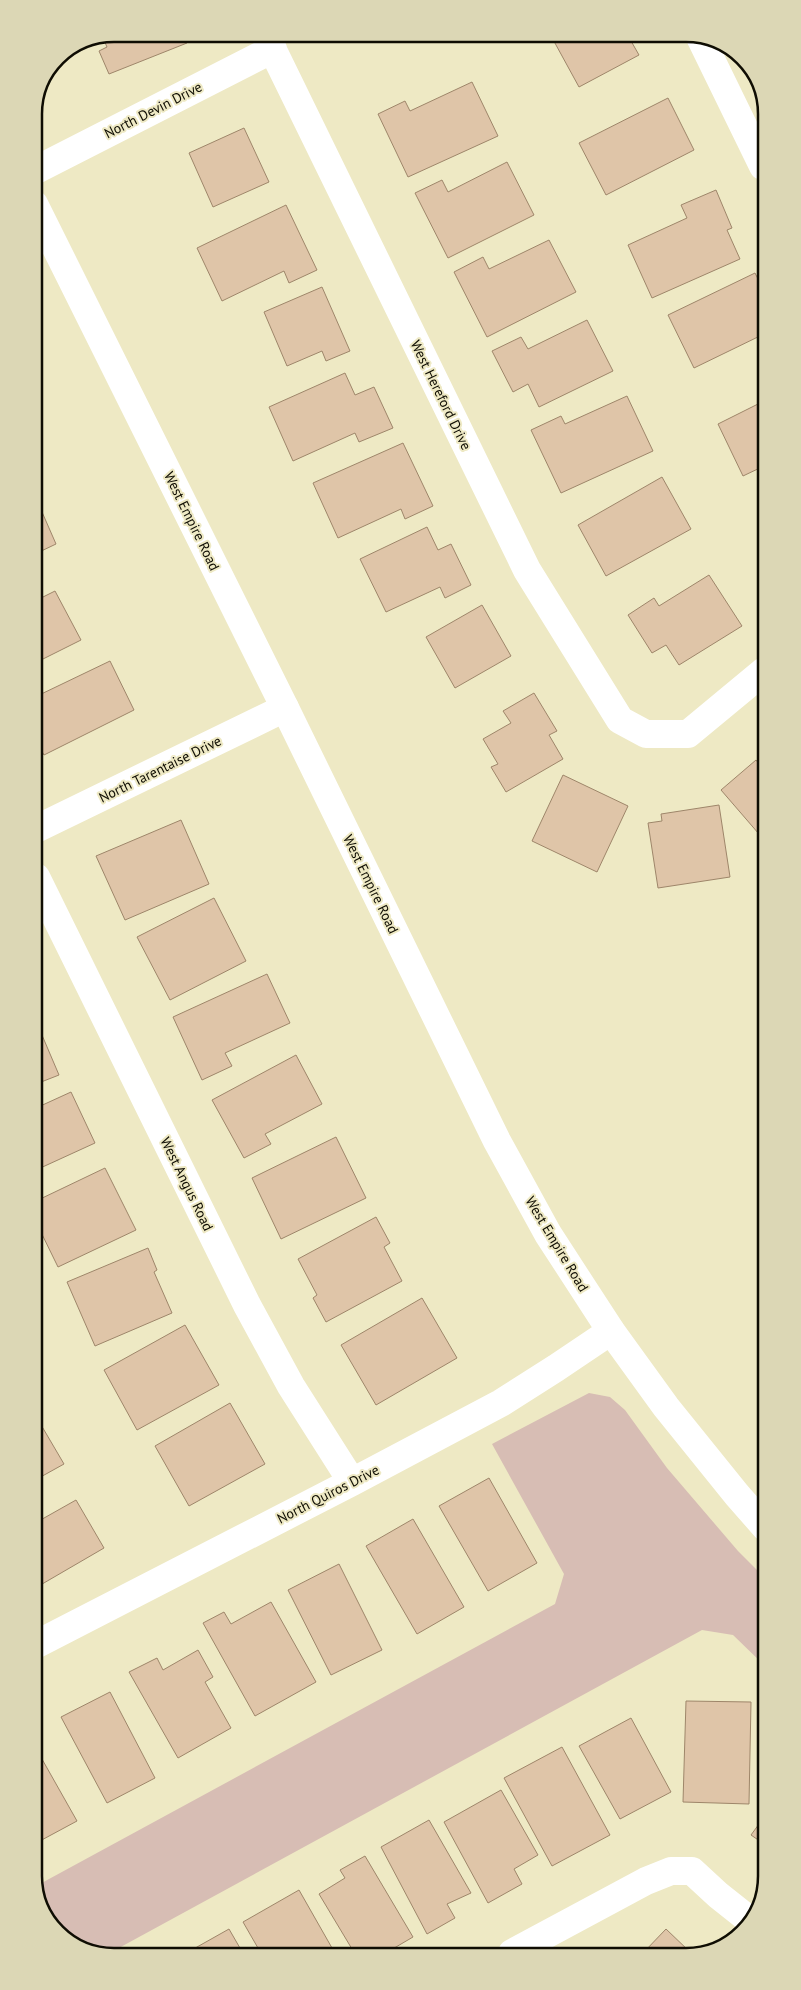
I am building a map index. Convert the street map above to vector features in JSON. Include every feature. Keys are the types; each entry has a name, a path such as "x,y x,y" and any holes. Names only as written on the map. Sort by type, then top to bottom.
{"street":[{"name":"North Devin Drive","path":"43,166 269,42"},
{"name":"West Hereford Drive","path":"269,42 527,570 620,720 646,734 688,734 758,676"},
{"path":"704,45 758,156"},
{"name":"West Empire Road","path":"43,222 285,708 497,1141 548,1234 611,1331 666,1407 737,1496 758,1519"},
{"name":"North Tarentaise Drive","path":"43,826 285,708"},
{"name":"West Angus Road","path":"43,890 247,1305 291,1386 352,1482"},
{"name":"North Quiros Drive","path":"42,1641 501,1403 611,1331"},
{"path":"522,1948 646,1881 671,1871 692,1871 746,1917"}],"shaded area":[{"path":"589,1393 610,1397 625,1410 667,1468 738,1551 758,1571 758,1659 733,1635 702,1630 121,1947 91,1944 71,1933 60,1923 50,1908 43,1882 555,1604 564,1574 492,1444"}],"building":[{"path":"114,42 187,43 109,74 99,51 107,47 105,43"},
{"path":"555,43 632,43 639,55 579,87"},
{"path":"472,82 498,136 408,177 378,114 405,101 410,111"},
{"path":"668,98 694,150 606,195 579,143"},
{"path":"244,128 269,182 213,207 189,153"},
{"path":"507,162 534,215 448,258 415,193 442,180 448,192"},
{"path":"716,190 732,228 727,230 740,259 652,298 628,245 687,218 681,205"},
{"path":"286,205 317,270 289,283 284,271 222,301 197,248"},
{"path":"549,240 576,292 487,337 454,272 483,257 489,269"},
{"path":"755,273 758,279 758,337 694,368 668,315"},
{"path":"322,287 350,351 326,361 322,351 287,366 264,312"},
{"path":"587,320 613,371 539,407 528,384 513,392 492,351 521,337 528,349"},
{"path":"345,373 355,395 374,387 393,428 359,442 355,433 293,461 269,407"},
{"path":"627,396 653,451 561,493 531,430 561,416 565,424"},
{"path":"758,404 758,469 743,476 718,424"},
{"path":"403,443 433,506 405,519 401,509 338,538 313,483"},
{"path":"662,477 691,529 606,576 578,525"},
{"path":"43,514 56,544 43,550"},
{"path":"427,527 438,550 451,544 471,585 445,598 440,587 386,612 360,559"},
{"path":"709,575 742,626 679,665 666,645 652,653 628,615 654,598 659,606"},
{"path":"55,591 81,640 43,659 43,597"},
{"path":"482,605 511,656 455,688 426,637"},
{"path":"110,661 134,710 44,755 43,693"},
{"path":"534,693 557,731 549,735 563,759 506,792 491,767 498,764 483,739 511,723 503,711"},
{"path":"756,760 758,763 758,833 721,790"},
{"path":"563,775 628,806 597,872 532,841"},
{"path":"719,805 730,877 658,888 648,823 662,821 661,814"},
{"path":"181,820 209,884 125,920 96,856"},
{"path":"214,898 246,961 170,1000 137,937"},
{"path":"267,974 290,1023 225,1053 232,1066 202,1080 173,1017"},
{"path":"42,1036 59,1075 42,1081"},
{"path":"296,1055 322,1104 265,1134 271,1144 244,1158 212,1100"},
{"path":"71,1092 95,1143 42,1167 42,1105"},
{"path":"336,1137 366,1198 281,1239 252,1178"},
{"path":"105,1168 136,1230 58,1267 42,1235 42,1198"},
{"path":"376,1217 390,1243 384,1247 402,1281 326,1322 313,1298 317,1295 298,1259"},
{"path":"148,1248 157,1270 154,1272 172,1313 95,1346 67,1282"},
{"path":"422,1298 457,1358 376,1405 341,1345"},
{"path":"185,1325 219,1385 137,1430 104,1370"},
{"path":"230,1403 265,1464 189,1506 155,1446"},
{"path":"42,1427 64,1464 42,1476"},
{"path":"489,1478 537,1563 488,1591 439,1506"},
{"path":"76,1500 104,1548 42,1584 42,1519"},
{"path":"413,1519 464,1607 417,1634 366,1546"},
{"path":"339,1564 382,1650 331,1675 288,1590"},
{"path":"271,1602 316,1682 255,1716 203,1623 224,1612 231,1624"},
{"path":"198,1650 213,1677 205,1682 231,1728 178,1758 129,1672 157,1658 163,1670"},
{"path":"110,1692 155,1778 107,1803 61,1717"},
{"path":"686,1701 751,1702 749,1804 683,1802"},
{"path":"631,1718 671,1792 620,1819 579,1746"},
{"path":"562,1747 610,1835 552,1866 504,1778"},
{"path":"42,1759 77,1821 42,1840"},
{"path":"501,1790 538,1855 514,1869 522,1884 488,1903 444,1822"},
{"path":"429,1820 471,1893 447,1904 455,1918 427,1934 381,1847"},
{"path":"758,1825 758,1840 751,1835"},
{"path":"365,1856 413,1937 395,1947 351,1947 319,1894 345,1878 340,1870"},
{"path":"299,1890 332,1947 258,1947 243,1922"},
{"path":"229,1929 240,1947 197,1947"},
{"path":"666,1929 686,1948 648,1948"}]}
